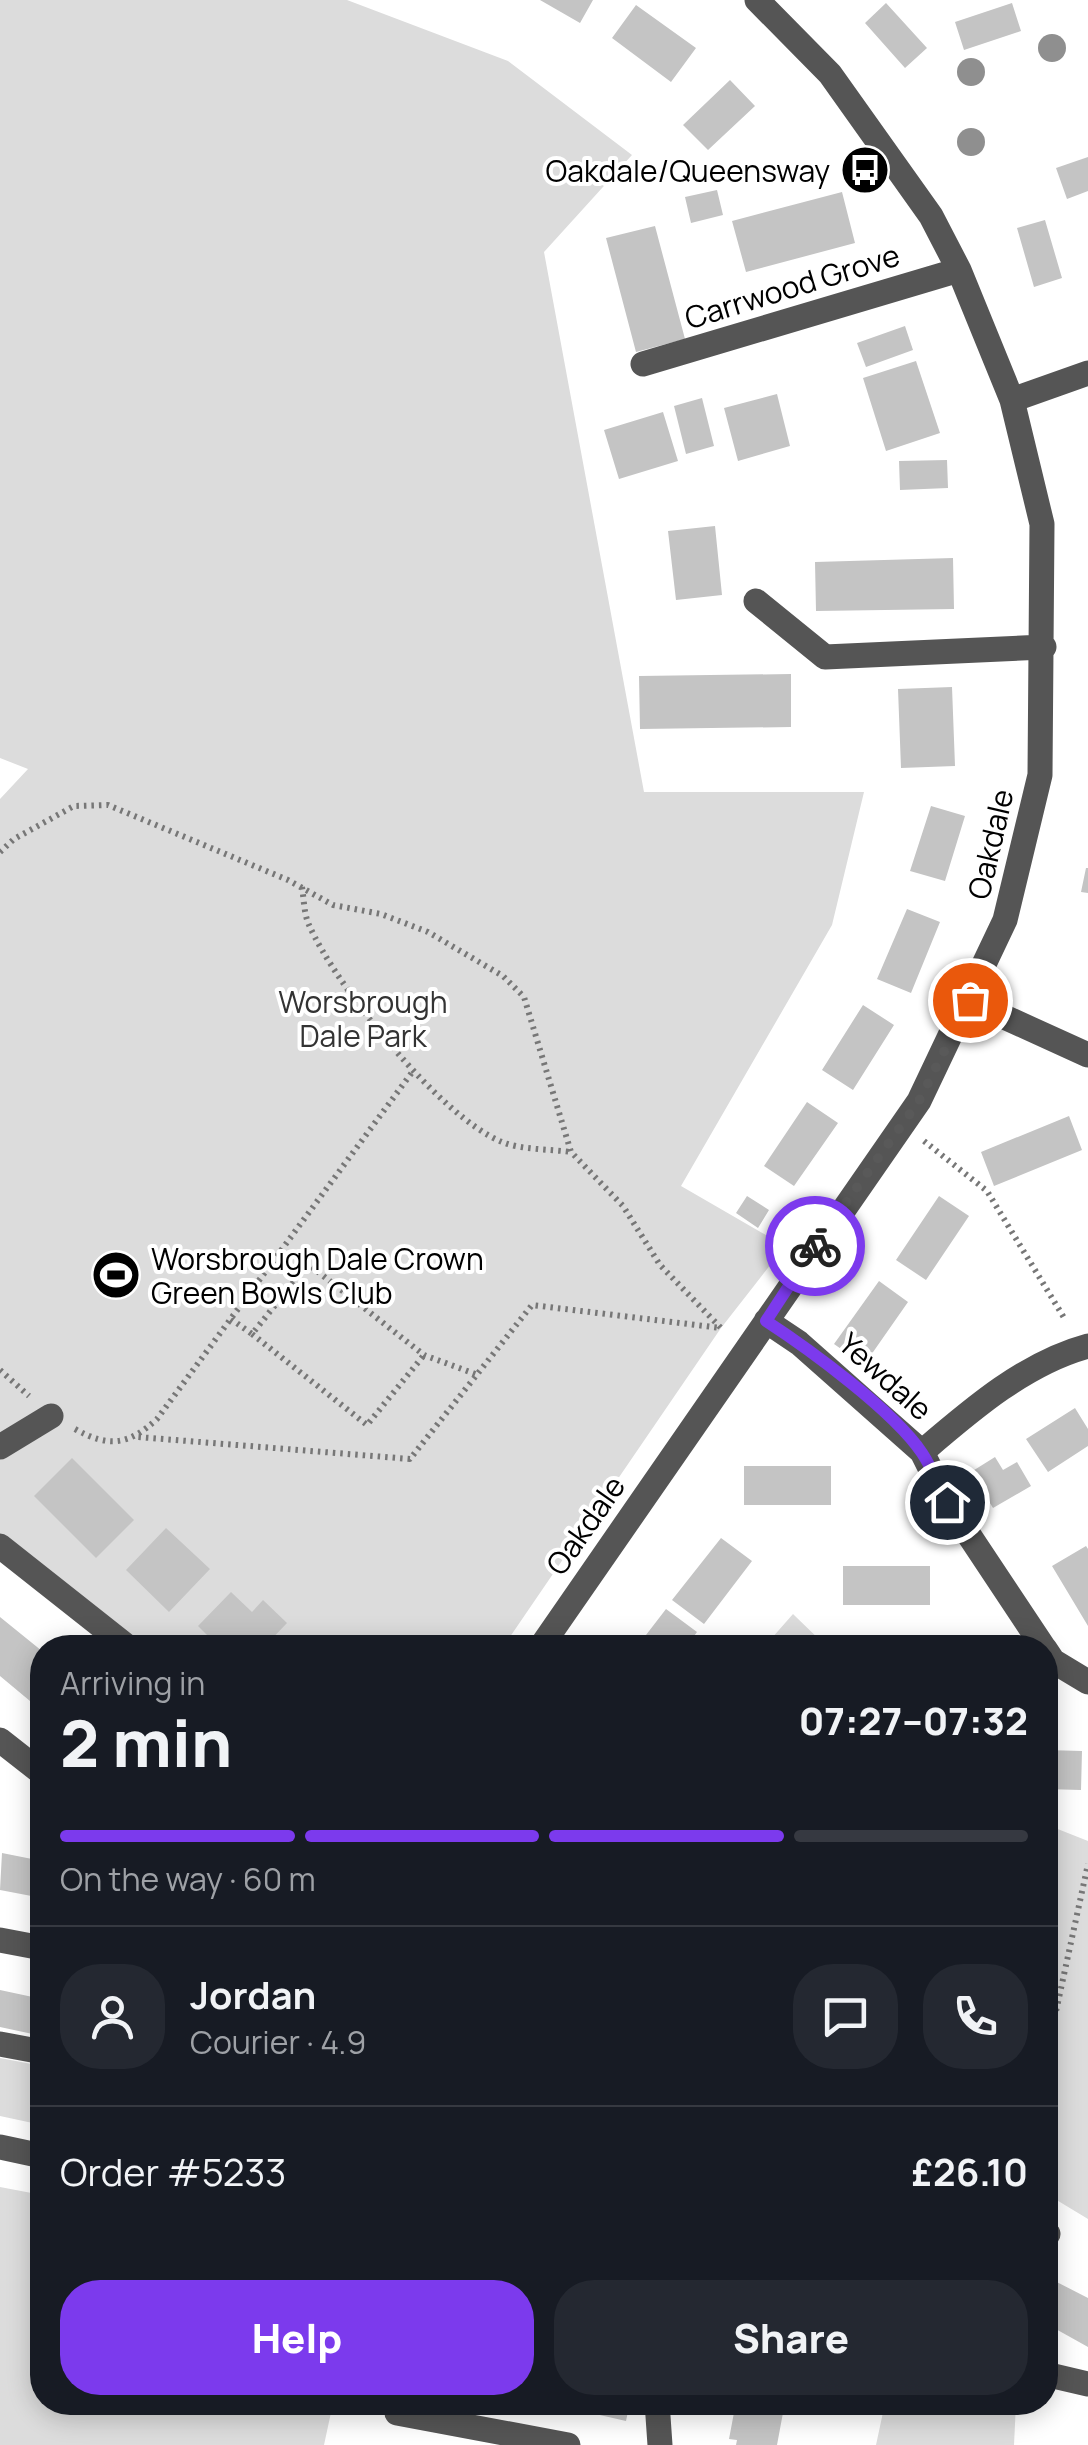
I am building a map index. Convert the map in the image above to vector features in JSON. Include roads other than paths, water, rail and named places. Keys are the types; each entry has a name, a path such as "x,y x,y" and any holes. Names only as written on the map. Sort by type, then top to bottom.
{"street":[{"name":"Oakdale","path":"549,1635 919,1101 1006,920 1040,775 1042,524 1012,400 959,270 886,148 830,74 757,0"},
{"name":"Carrwood Grove","path":"644,364 959,270"},
{"path":"1012,400 1088,373"},
{"path":"756,601 825,657 1044,647"},
{"path":"970,1000 1088,1054"},
{"name":"Yewdale","path":"766,1321 800,1343 922,1452 947,1502 1035,1635"},
{"path":"922,1452 1011,1381 1064,1352 1085,1347"},
{"path":"0,1447 51,1416"},
{"path":"0,1546 112,1635"},
{"name":"Yewdale","path":"1058,1664 1088,1682"},
{"path":"0,1740 30,1764"},
{"path":"0,1940 30,1946"},
{"path":"0,2044 30,2050"},
{"path":"0,2147 30,2153"},
{"path":"1058,2377 1088,2384"},
{"path":"408,2415 568,2445"},
{"path":"658,2415 660,2445"}],"place":[{"name":"Oakdale/Queensway","path":"865,170"},
{"name":"Worsbrough Dale Crown Green Bowls Club","path":"116,1275"}],"park label":[{"name":"Worsbrough Dale Park","path":"363,1018"}]}
